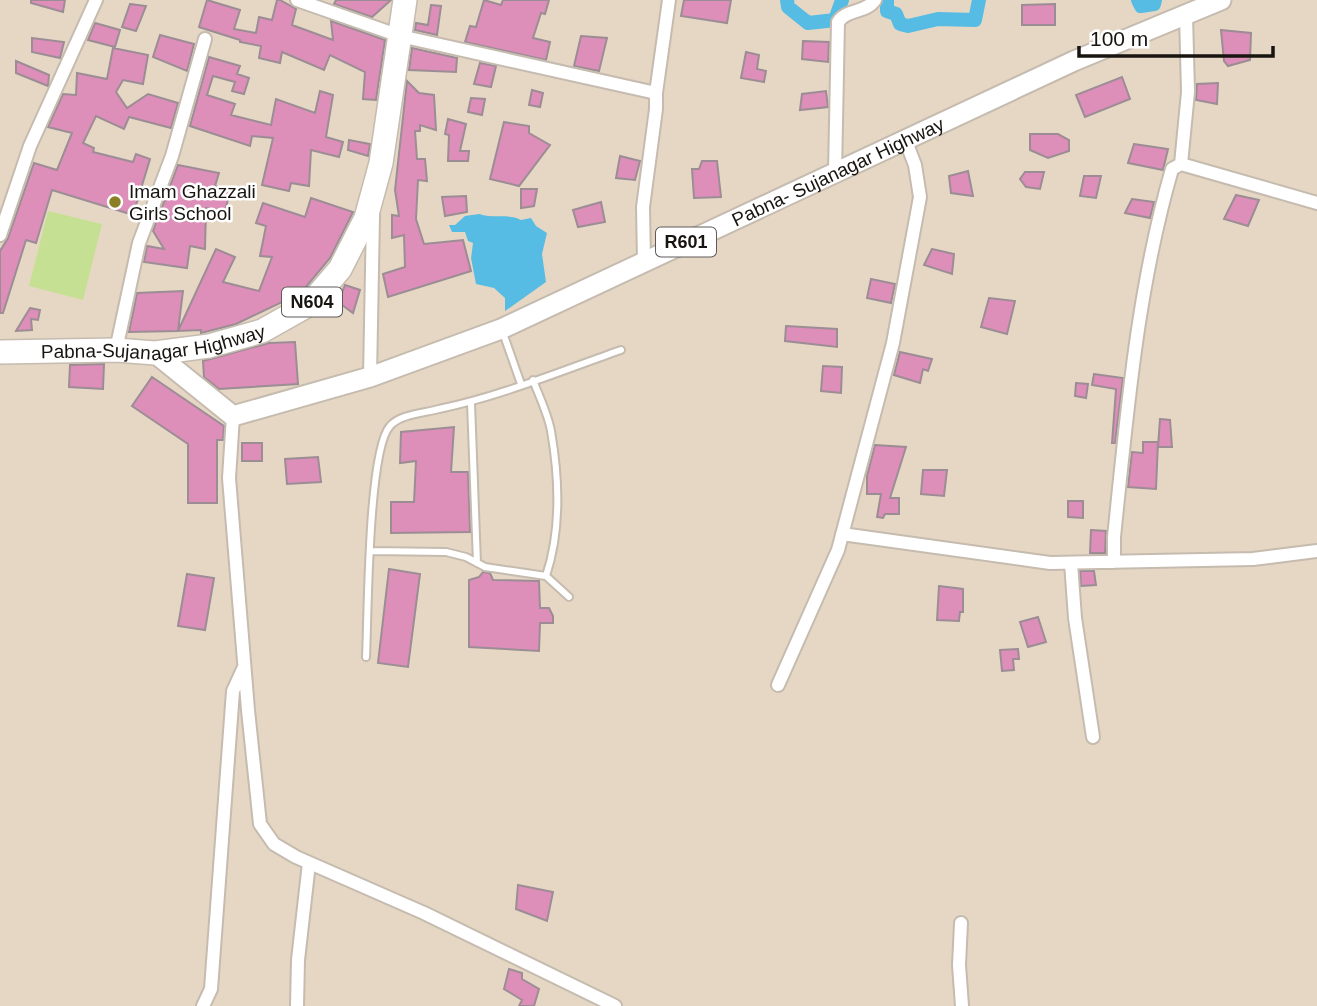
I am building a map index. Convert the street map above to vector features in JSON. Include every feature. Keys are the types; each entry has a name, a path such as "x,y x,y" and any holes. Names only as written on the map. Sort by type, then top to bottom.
{"highway":[{"name":"Pabna-Sujanagar Highway","path":"0,352 155,352 209,346 262,331 310,304 340,269 366,218 373,191 405,0"}],"main road":[{"name":"Pabna- Sujanagar Highway","path":"233,416 370,377 501,329 1074,61 1221,0"},
{"path":"155,352 233,416"}],"street":[{"path":"0,235 30,146 96,0"},
{"path":"297,0 400,36 656,93"},
{"path":"644,261 643,207 669,0"},
{"path":"835,172 838,22 843,15 871,6 875,0"},
{"path":"1181,164 1188,92 1186,15"},
{"path":"116,350 139,243 172,156 205,38"},
{"path":"778,685 842,534 892,343 920,197 915,165 905,139"},
{"path":"1114,562 1114,537 1138,320 1172,169 1181,164 1317,203"},
{"path":"370,377 373,191"},
{"path":"233,416 229,478 260,824 274,844 309,863 424,913 615,1006"},
{"path":"842,534 1024,559 1071,562 1253,559 1317,551"},
{"path":"1071,562 1075,618 1093,737"},
{"path":"203,1006 211,989 231,702 244,666"},
{"path":"297,1006 298,960 309,863"},
{"path":"961,923 959,965 962,1006"}],"lane":[{"path":"501,329 521,384"},
{"path":"366,657 376,473 383,435 391,423 408,416 471,402 621,350"},
{"path":"533,380 551,429 557,500 552,556 546,576"},
{"path":"471,402 477,563"},
{"path":"372,551 446,552 485,567 546,576 569,597"}],"shaded area":[{"path":"0,0 1317,0 1317,1006 0,1006"}],"green space":[{"path":"48,211 102,224 83,300 29,286"}],"water":[{"path":"479,214 521,220 531,218 536,226 547,233 542,254 546,282 505,311 505,298 494,288 476,284 471,258 473,243 468,241 465,232 452,232 449,225 455,225 465,216"}],"building":[{"path":"31,0 65,0 63,12 31,3"},
{"path":"207,0 240,10 234,29 256,33 259,17 272,20 277,0 280,0 296,9 292,25 333,40 331,21 385,40 376,100 363,99 365,72 330,55 324,70 282,52 280,63 259,58 261,46 240,42 199,27"},
{"path":"336,0 391,0 372,17 334,4"},
{"path":"484,0 501,5 503,0 549,0 545,14 541,13 533,38 550,42 546,60 465,42 470,26 476,27"},
{"path":"684,0 731,0 727,23 681,16"},
{"path":"130,4 146,6 136,31 122,27"},
{"path":"1055,4 1055,25 1022,25 1022,5"},
{"path":"431,5 441,6 437,35 415,30 416,23 428,25"},
{"path":"95,23 120,30 115,47 88,40"},
{"path":"1221,30 1251,33 1250,60 1228,66 1224,61"},
{"path":"160,35 194,44 187,71 153,57"},
{"path":"581,36 607,38 599,71 574,66"},
{"path":"32,38 64,42 60,58 32,52"},
{"path":"803,41 829,42 828,62 802,59"},
{"path":"113,48 148,55 143,84 123,80 116,92 127,108 148,94 178,103 171,128 129,117 124,129 96,116 83,143 94,148 93,152 133,162 136,154 150,159 133,215 52,190 36,243 26,240 3,313 0,313 0,251 8,238 34,163 57,170 72,133 48,127 63,94 76,95 77,73 107,79"},
{"path":"412,48 457,58 456,72 409,70"},
{"path":"746,52 759,55 757,69 766,71 764,82 741,78"},
{"path":"209,57 240,66 237,74 249,78 244,94 232,91 235,82 213,76 207,95 235,104 231,115 271,125 276,99 315,113 320,91 333,95 326,137 343,142 339,157 311,150 309,186 291,183 289,191 262,185 273,138 252,136 250,146 190,126"},
{"path":"16,61 49,75 48,86 16,73"},
{"path":"480,63 496,66 491,87 474,84"},
{"path":"1122,77 1130,99 1085,117 1076,95"},
{"path":"407,81 419,93 434,95 436,130 420,125 420,131 415,131 417,159 425,159 427,181 418,180 416,219 424,244 463,240 471,271 388,297 383,274 405,267 404,235 392,238 392,215 399,216 395,190"},
{"path":"1218,83 1217,104 1196,100 1197,84"},
{"path":"532,90 543,93 540,107 529,105"},
{"path":"826,91 828,107 800,110 802,94"},
{"path":"471,98 485,99 482,115 468,112"},
{"path":"448,119 466,124 460,151 469,151 468,161 448,161 449,135 445,134"},
{"path":"504,122 529,126 529,133 550,145 519,186 490,179"},
{"path":"1030,134 1058,134 1069,140 1069,151 1048,158 1030,150"},
{"path":"349,140 370,144 368,156 348,150"},
{"path":"1134,144 1168,149 1163,170 1128,163"},
{"path":"620,156 640,161 635,180 616,178"},
{"path":"702,161 717,161 721,197 694,198 692,169 699,169"},
{"path":"178,165 219,173 215,186 230,191 225,212 206,208 205,249 190,246 187,268 144,262 147,246 164,249 153,231"},
{"path":"968,171 973,196 951,193 949,176"},
{"path":"1025,172 1044,172 1040,189 1026,187 1020,179"},
{"path":"1084,176 1101,176 1096,198 1080,196"},
{"path":"521,189 537,189 534,206 521,208"},
{"path":"1236,195 1259,200 1248,226 1224,219"},
{"path":"466,196 467,212 445,216 442,197"},
{"path":"311,198 353,212 330,258 301,293 236,324 201,333 201,330 178,331 216,249 235,257 223,282 259,291 272,257 260,256 266,226 256,223 263,203 305,217"},
{"path":"1132,199 1154,202 1150,218 1125,213"},
{"path":"601,202 605,222 578,227 573,210"},
{"path":"932,249 954,254 952,274 924,265"},
{"path":"871,279 895,284 891,303 867,298"},
{"path":"345,285 360,290 353,313 338,302"},
{"path":"183,291 178,331 129,332 137,293"},
{"path":"989,298 1015,301 1007,334 981,327"},
{"path":"30,308 40,310 38,320 31,319 32,330 16,331"},
{"path":"786,326 837,329 837,347 785,341"},
{"path":"295,342 298,384 219,389 204,377 203,361 269,343"},
{"path":"900,352 932,359 928,371 923,369 920,383 894,375"},
{"path":"104,364 103,389 69,387 70,365"},
{"path":"823,366 842,367 841,393 821,391"},
{"path":"1094,374 1123,378 1115,443 1112,443 1116,389 1092,385"},
{"path":"152,377 224,426 223,440 217,440 217,503 188,503 188,444 132,406"},
{"path":"1076,383 1088,384 1086,398 1075,396"},
{"path":"1160,419 1170,420 1172,447 1158,447"},
{"path":"454,427 451,472 468,472 470,532 391,533 391,502 414,502 416,461 400,463 401,432"},
{"path":"1143,442 1158,442 1156,489 1128,487 1132,452 1143,453"},
{"path":"242,443 262,443 262,461 242,461"},
{"path":"875,445 906,447 890,498 899,498 899,514 885,514 883,518 877,517 881,494 867,494 867,476"},
{"path":"318,457 321,482 287,484 285,459"},
{"path":"923,470 947,470 944,496 921,494"},
{"path":"1068,501 1083,501 1083,518 1068,517"},
{"path":"1091,530 1106,531 1105,553 1090,553"},
{"path":"389,569 420,574 408,667 378,663"},
{"path":"1080,571 1094,571 1096,585 1081,586"},
{"path":"483,572 490,573 493,580 539,581 540,608 549,608 553,623 540,623 539,651 469,647 469,580 479,577"},
{"path":"187,574 214,578 205,630 178,626"},
{"path":"939,586 963,589 963,612 960,612 959,621 937,620"},
{"path":"1038,617 1046,642 1028,647 1020,622"},
{"path":"1018,649 1019,659 1013,659 1014,670 1002,671 1000,650"},
{"path":"518,885 553,892 547,921 516,909"},
{"path":"509,969 522,973 522,979 539,989 534,1006 519,1006 522,1000 504,989"}],"waterway":[{"path":"787,0 788,7 808,23 835,20 842,0"},
{"path":"887,0 887,11 896,14 900,24 908,26 938,19 975,20 979,0"},
{"path":"1138,0 1141,6 1154,4 1155,0"}],"place":[{"name":"Imam Ghazzali Girls School","path":"115,202"}]}
